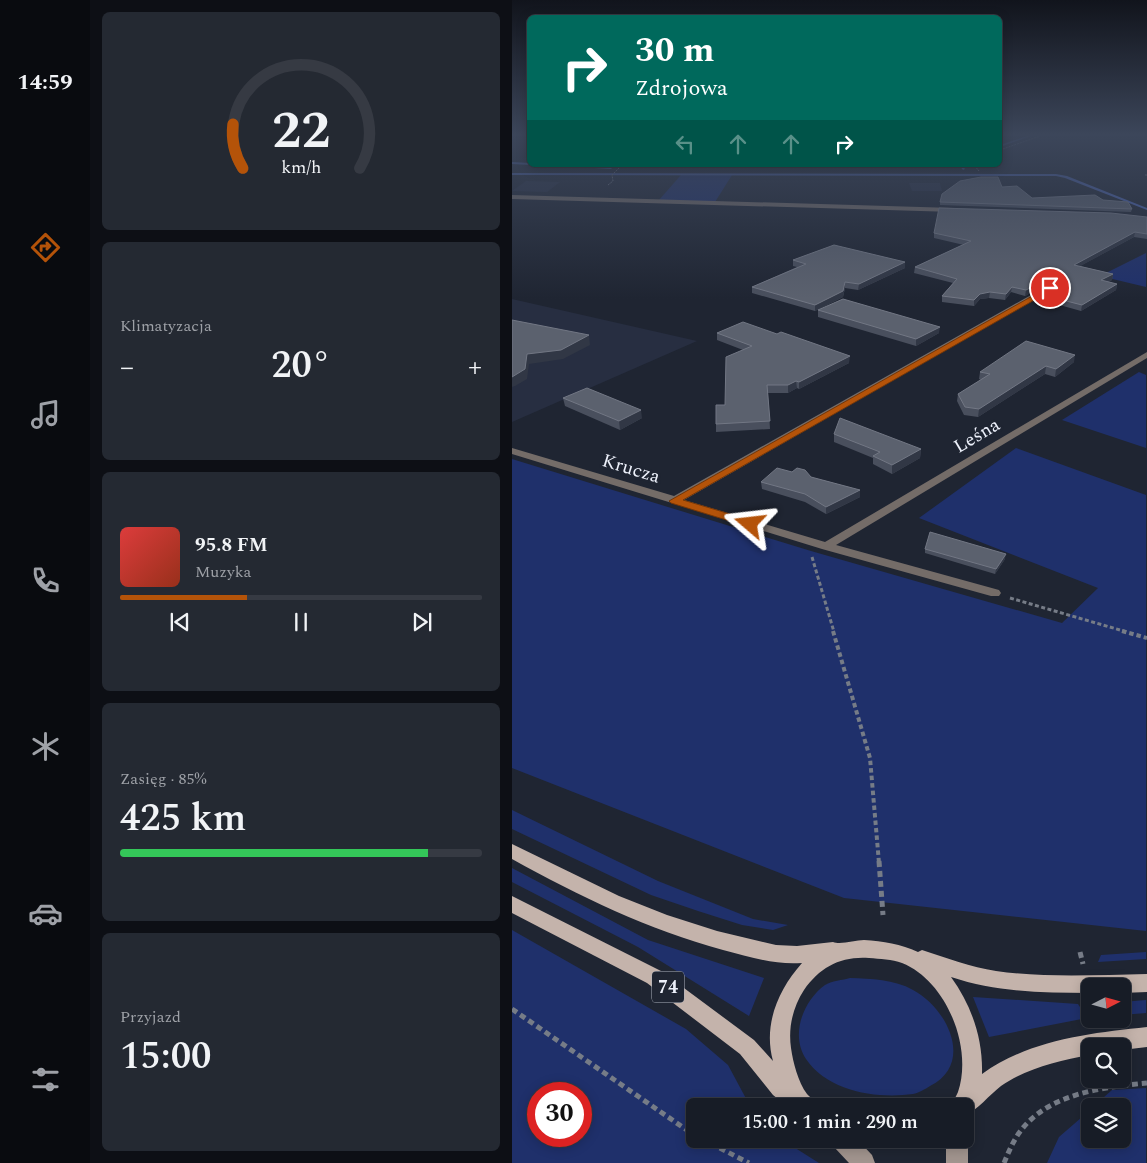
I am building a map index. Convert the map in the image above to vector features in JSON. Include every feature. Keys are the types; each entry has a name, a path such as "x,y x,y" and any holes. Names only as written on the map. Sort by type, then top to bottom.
{"main road":[{"name":"74","path":"512,851 598,894 680,929 755,950 776,954 798,955 864,948 906,954 971,975 997,980 1087,984 1146,983"},
{"name":"74","path":"512,904 654,977 741,1042 781,1088 795,1098"},
{"name":"74","path":"800,1098 783,1062 780,1040 782,1019 788,999 798,981 812,966 828,955 843,949"},
{"name":"74","path":"906,954 928,968 944,984 957,1003 968,1029 971,1053 970,1079 965,1098"},
{"name":"74","path":"971,1098 1000,1074 1023,1062 1053,1053 1107,1042 1146,1037"},
{"path":"850,1148 864,1163"},
{"path":"957,1148 957,1163"}],"street":[{"path":"512,197 965,210"},
{"path":"674,501 1050,288"},
{"name":"Leśna","path":"826,546 1146,354"},
{"name":"Krucza","path":"512,451 826,546 995,593"}],"path":[{"path":"811,551 870,758 883,915"},
{"path":"995,593 1146,638"},
{"path":"1080,952 1083,964"},
{"path":"512,1010 686,1130"},
{"path":"1131,1083 1146,1082"},
{"path":"1004,1163 1012,1144 1027,1122 1054,1102 1109,1088"},
{"path":"720,1148 749,1163"}],"shaded area":[{"path":"513,190 549,190 547,192"},
{"path":"668,190 722,190 715,202 659,200"},
{"path":"912,190 942,191 912,191"},
{"path":"1146,253 1146,287 1100,276"},
{"path":"512,299 697,341 512,422"},
{"path":"1139,372 1146,375 1146,448 1062,420"},
{"path":"1016,448 1146,495 1146,931 844,898 512,768 512,459 811,551 1062,623 1098,588 919,518"},
{"path":"512,810 658,881 753,919 788,925 773,930 742,925 651,895 512,829"},
{"path":"512,868 648,940 764,978 749,1016 638,947 512,882"},
{"path":"512,930 686,1029 728,1065 746,1098 686,1098 686,1148 795,1148 819,1163 512,1163"},
{"path":"1146,952 1146,959 1098,962 1101,955"},
{"path":"850,978 882,980 906,986 925,998 936,1009 945,1022 951,1036 953,1050 951,1064 944,1076 922,1091 899,1095 885,1095 855,1091 840,1086 815,1070 801,1050 799,1029 801,1019 810,1000 825,985"},
{"path":"973,997 1078,1004 1081,1009 1081,1019 989,1037"},
{"path":"1146,1000 1146,1013 1131,1014 1131,1001"},
{"path":"1146,1088 1146,1163 1047,1163 1059,1137 1081,1118 1081,1148 1131,1148 1131,1098 1103,1098 1112,1090"}],"building":[{"path":"947,190 1022,190 1032,198 1095,195 1103,200 1128,202 1132,209 940,202 942,194"},
{"path":"939,208 1111,213 1147,217 1147,234 1135,232 1074,265 1113,274 1101,280 1117,284 1082,305 1039,294 1057,283 1048,279 1026,290 1012,287 1006,294 990,292 980,294 974,300 942,296 957,279 915,267 971,241 934,233"},
{"path":"834,245 905,262 859,284 845,282 843,291 815,305 752,287 806,264 793,260"},
{"path":"843,299 940,327 916,339 818,310"},
{"path":"512,320 589,335 561,350 527,354 525,369 512,377"},
{"path":"743,322 777,334 781,332 850,356 799,382 796,381 788,385 767,385 770,421 716,424 716,405 725,405 726,357 752,346 717,333"},
{"path":"1026,341 1075,355 1056,369 1046,366 979,409 965,407 958,394 990,374 980,372"},
{"path":"587,388 641,410 619,421 563,398"},
{"path":"840,418 921,449 892,465 873,456 880,452 834,434"},
{"path":"777,468 792,472 797,468 805,470 811,477 860,490 826,507 805,494 761,482"},
{"path":"930,532 1006,554 996,569 925,549"}],"waterway":[{"path":"1100,190 1147,209"}],"route":[{"path":"750,524 674,501 1050,288"}]}
